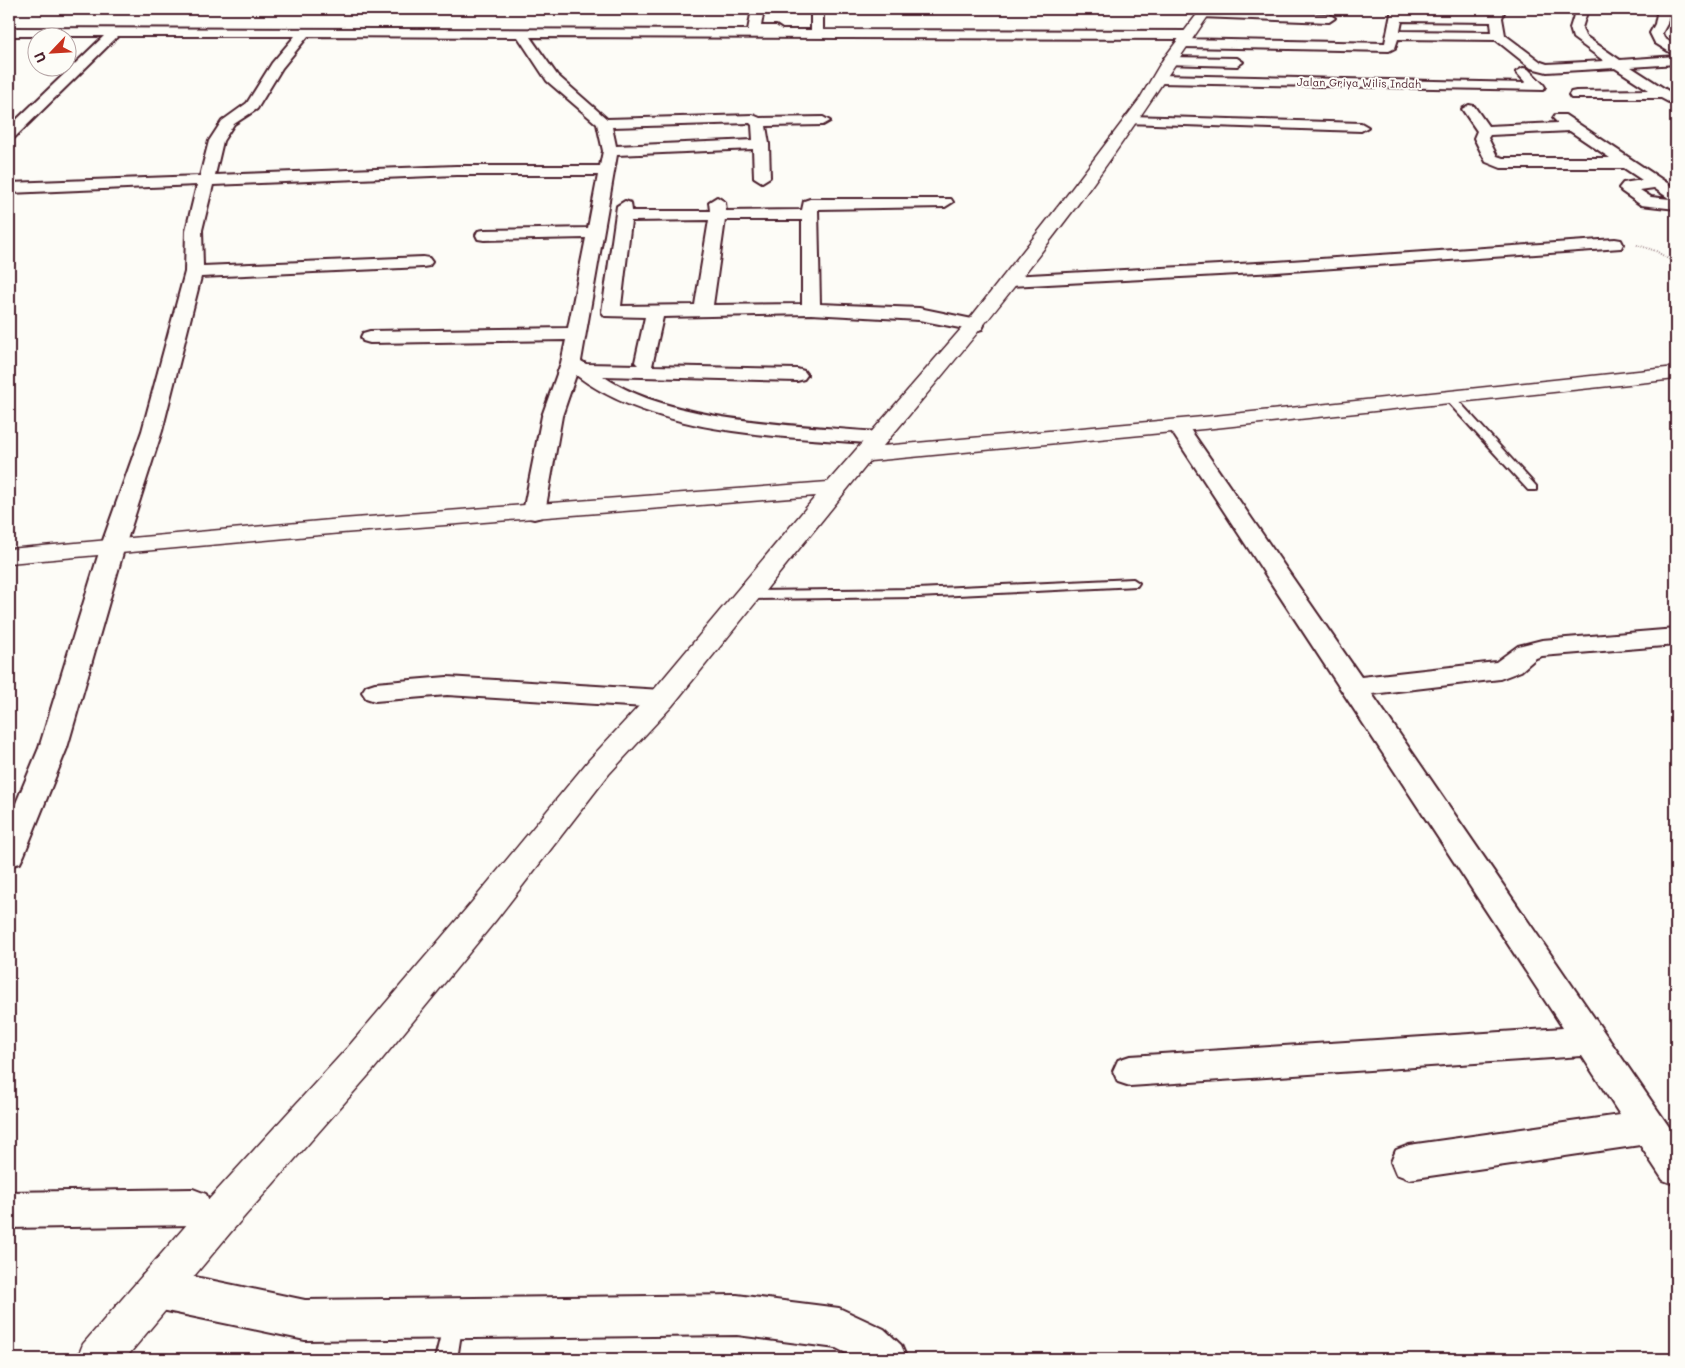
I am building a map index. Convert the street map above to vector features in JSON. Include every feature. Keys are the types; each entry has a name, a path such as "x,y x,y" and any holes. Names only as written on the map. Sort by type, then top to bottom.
{"main road":[{"path":"98,1359 157,1289 361,1058 484,911 599,767 662,699 750,595 835,488 975,325 1131,120 1189,37"},
{"path":"872,446 1178,426 1676,373"},
{"path":"9,556 342,526 835,488"}],"street":[{"path":"758,9 754,30 817,33"},
{"path":"817,9 817,33"},
{"path":"1582,9 1576,34 1586,43 1676,102"},
{"path":"1676,16 1664,9 1656,33 1656,37 1676,52"},
{"path":"9,32 817,33 1189,37 1384,47 1391,45 1398,13 1497,13 1499,36"},
{"path":"1189,37 1329,18"},
{"path":"9,135 114,32"},
{"path":"9,855 54,748 113,546 152,431 194,272 194,230 216,141 229,121 252,106 277,66 304,33"},
{"path":"522,34 552,78 604,124 610,151 576,334 576,366 552,416 534,512"},
{"path":"1393,36 1499,36 1541,67 1676,60"},
{"path":"1189,37 1247,62"},
{"name":"Jalan Griya Wilis Indah","path":"1189,37 1538,86 1523,72"},
{"path":"1576,95 1663,94"},
{"path":"1469,108 1484,131 1482,138 1491,159 1497,163 1627,163"},
{"path":"1558,116 1676,196"},
{"path":"604,124 742,118 754,119 758,122 823,121"},
{"path":"1131,120 1361,127"},
{"path":"758,122 762,144 762,178"},
{"path":"1484,131 1574,128"},
{"path":"610,151 762,144"},
{"path":"9,188 318,173 509,168 606,171"},
{"path":"1657,183 1629,186 1627,188 1647,202 1676,204"},
{"path":"811,310 808,214 810,204 945,202"},
{"path":"808,214 717,208 624,211 611,312 811,310 919,314 975,325"},
{"path":"703,310 717,208"},
{"path":"484,235 594,233"},
{"path":"1010,281 1276,267 1615,244"},
{"path":"194,272 423,262"},
{"path":"645,362 655,312"},
{"path":"370,337 576,334"},
{"path":"576,366 613,392 665,410 872,446"},
{"path":"576,366 796,375"},
{"path":"1178,426 1676,1168"},
{"path":"1354,687 1500,670 1512,665 1527,652 1542,648 1676,638"},
{"path":"375,692 447,686 662,699"},
{"path":"1130,1071 1591,1041"},
{"path":"1409,1162 1649,1126"},
{"path":"9,1210 193,1207"},
{"path":"157,1289 305,1320 737,1315 839,1328 870,1343 887,1359"}],"lane":[{"path":"1450,398 1532,488"},
{"path":"750,595 917,593 1133,583"},
{"path":"446,1359 454,1318"}],"path":[{"path":"1615,244 1648,248 1676,264"}]}
